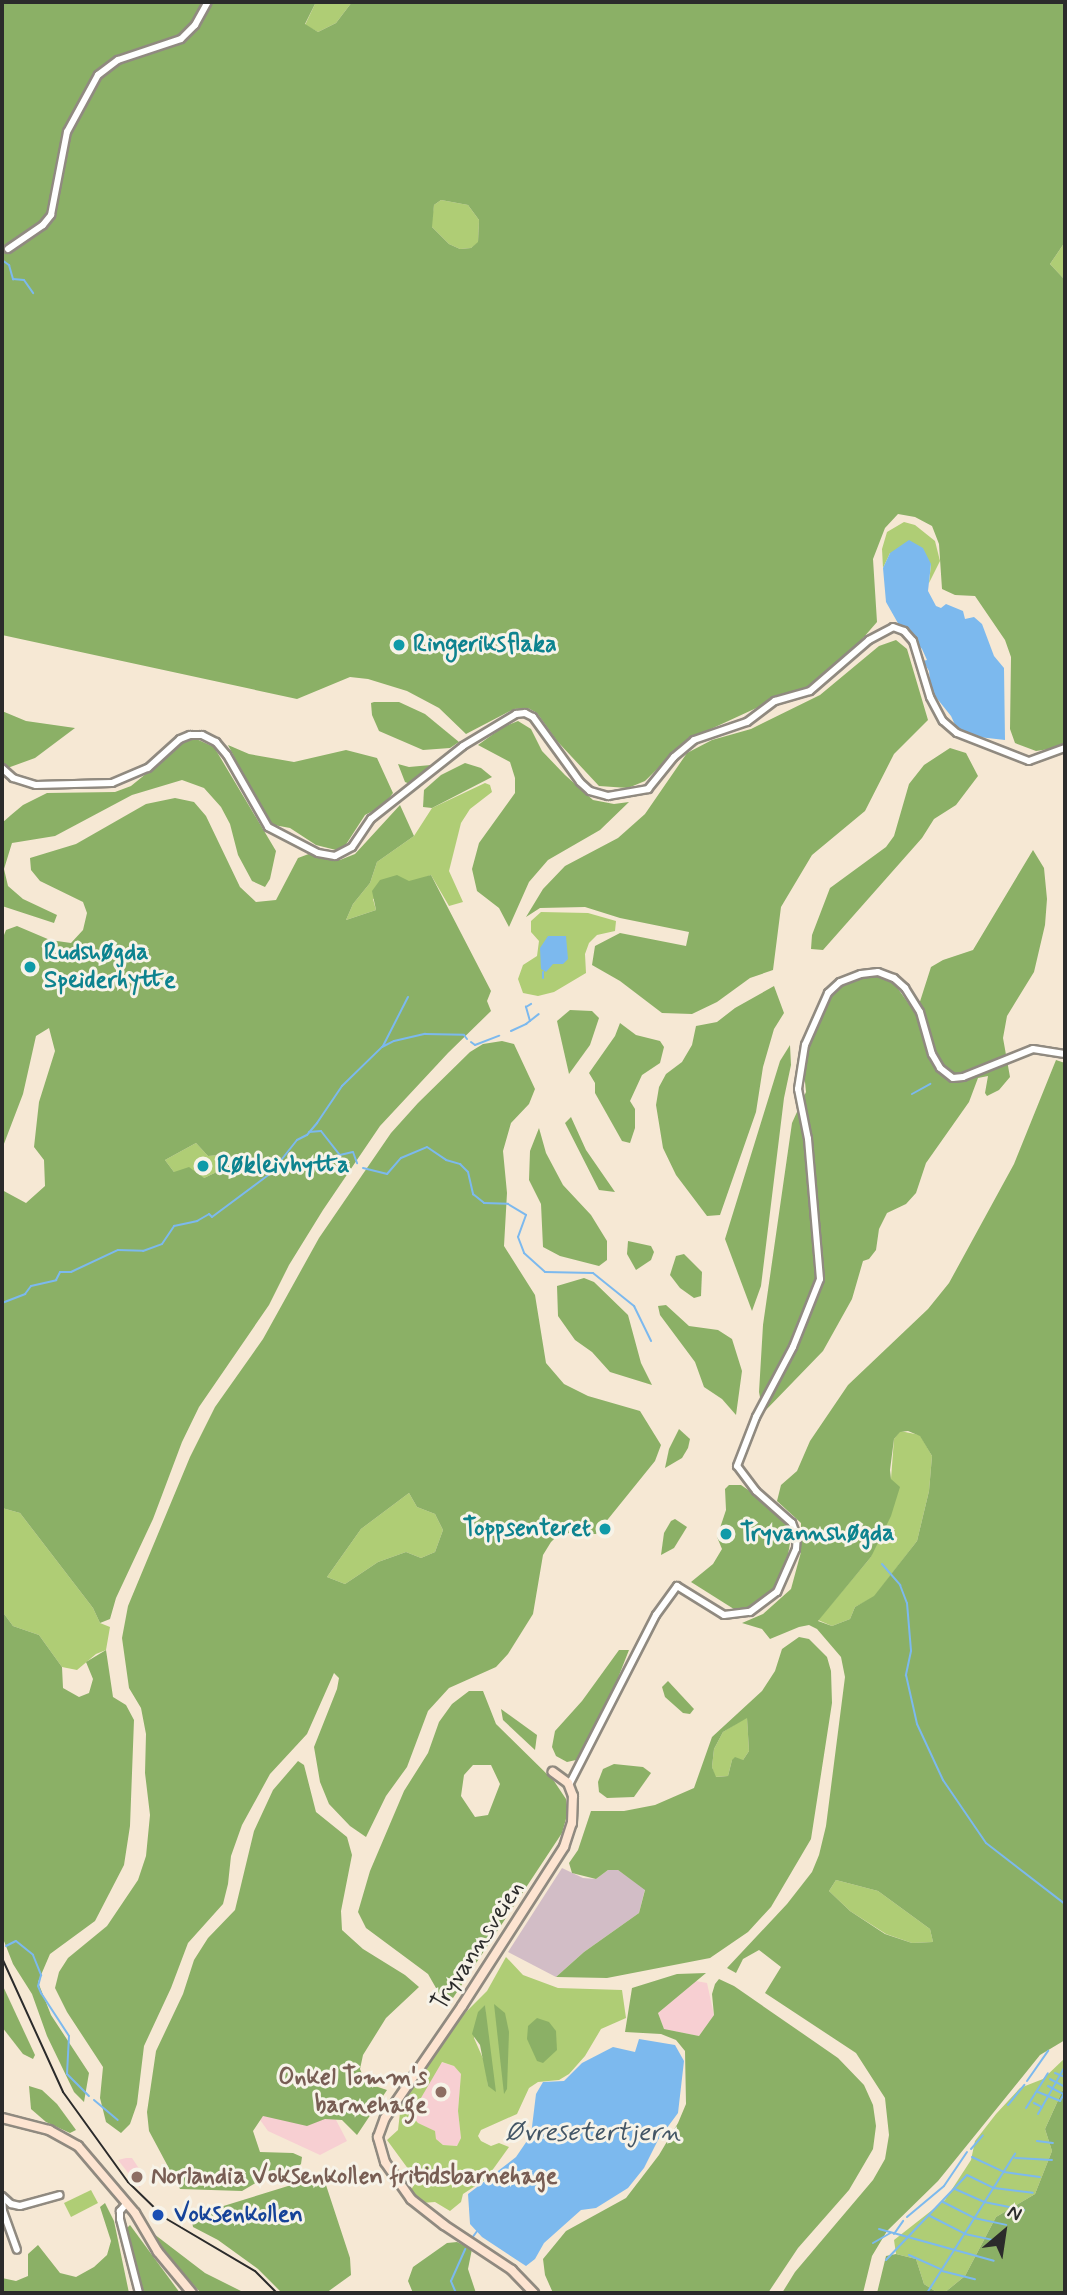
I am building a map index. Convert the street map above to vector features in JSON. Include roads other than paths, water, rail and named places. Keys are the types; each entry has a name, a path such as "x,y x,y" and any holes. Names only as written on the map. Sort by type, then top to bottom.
{"street":[{"path":"8,249 39,228 51,215 67,132 98,75 118,60 181,40 194,26 208,2"},
{"path":"2,768 13,778 36,785 112,783 148,768 184,737 202,735 216,742 228,755 268,827 322,855 335,856 349,849 371,819 463,746 516,715 525,713 533,717 587,790 608,796 648,789 674,757 694,740 747,722 775,701 810,691 869,640 893,628 904,631 913,641 930,697 943,721 957,733 1029,761 1065,748"},
{"path":"553,1772 569,1786 656,1615 677,1586 724,1615 750,1612 776,1594 796,1549 796,1532 792,1523 755,1491 737,1466 756,1417 793,1349 820,1279 808,1139 798,1089 805,1045 828,993 840,982 865,973 881,972 894,978 914,1000 925,1022 934,1058 942,1071 953,1078 963,1077 1033,1049 1065,1054"},
{"name":"Tryvannsveien","path":"534,2293 516,2273 411,2199 388,2168 378,2137 385,2118 442,2036 561,1852 573,1815 573,1796 569,1786"},
{"path":"2,2118 49,2130 70,2140 127,2203 158,2252 192,2293"},
{"path":"2,2196 11,2204 20,2206 60,2195"},
{"path":"2,2196 3,2211 17,2250"},
{"path":"127,2203 121,2208 120,2218 139,2293"}],"water":[{"path":"909,540 923,548 931,564 928,591 936,606 941,608 946,604 963,611 965,619 974,617 982,624 994,656 1004,668 1005,740 970,736 957,729 951,716 931,691 929,671 923,661 927,660 922,649 899,625 886,602 883,568 890,553"},
{"path":"548,936 566,936 568,959 563,964 553,964 546,972 541,969 540,948"},
{"name":"Øvresetertjern","path":"639,2039 675,2045 684,2061 678,2113 658,2140 644,2168 628,2188 596,2208 581,2210 544,2243 535,2259 526,2266 482,2237 470,2224 468,2194 516,2157 531,2135 536,2094 543,2082 564,2081 582,2063 613,2047 635,2052"}],"waterway":[{"path":"2,260 9,265 13,279 24,280 33,293"},
{"path":"543,972 543,978"},
{"path":"383,1046 408,997"},
{"path":"530,1021 526,1007 531,1004"},
{"path":"511,1031 539,1014"},
{"path":"2,1303 25,1294 31,1286 56,1280 60,1272 71,1272 118,1250 143,1251 162,1244 174,1226 197,1221 209,1214 212,1217 271,1173 297,1140 307,1135 317,1123 342,1086 382,1047 394,1041 425,1034 464,1035 467,1039"},
{"path":"471,1042 475,1045 499,1036"},
{"path":"912,1094 930,1084"},
{"path":"309,1132 321,1131 340,1155 353,1152 357,1163"},
{"path":"363,1168 387,1174 401,1158 427,1147 446,1160 460,1164 468,1172 473,1194 484,1203 508,1204 526,1215 518,1237 524,1253 545,1272 593,1273 634,1306 651,1341"},
{"path":"882,1564 900,1585 907,1603 911,1651 906,1675 917,1724 943,1780 986,1843 1065,1904"},
{"path":"6,1946 16,1941 33,1955 41,1975 38,1986 41,1993 69,2036 67,2074 89,2096"},
{"path":"1027,2081 1048,2051"},
{"path":"1038,2114 1064,2068"},
{"path":"1026,2108 1048,2073"},
{"path":"1055,2073 1065,2077"},
{"path":"1050,2079 1065,2087"},
{"path":"1008,2105 1024,2085"},
{"path":"1048,2086 1063,2094"},
{"path":"1038,2092 1060,2101 1065,2092"},
{"path":"94,2100 118,2120"},
{"path":"1034,2103 1042,2107"},
{"path":"971,2149 983,2135"},
{"path":"1037,2141 1053,2143"},
{"path":"907,2217 944,2186 967,2152"},
{"path":"927,2293 1015,2154"},
{"path":"972,2157 1004,2172 1040,2177"},
{"path":"1015,2158 1052,2160"},
{"path":"886,2260 967,2175 994,2188 1033,2193"},
{"path":"955,2189 984,2202 1024,2210"},
{"path":"943,2202 974,2218 1006,2225"},
{"path":"930,2216 965,2234 997,2241"},
{"path":"894,2234 903,2221"},
{"path":"879,2229 994,2261"},
{"path":"472,2238 477,2231"},
{"path":"873,2243 890,2233"},
{"path":"456,2293 451,2281 465,2249"},
{"path":"909,2255 940,2269"},
{"path":"942,2271 975,2279"}],"railway":[{"path":"2,1958 63,2092 128,2182 165,2218 255,2271 277,2293"}],"place":[{"name":"Ringeriksflaka","path":"399,645"},
{"name":"Rudshøgda Speiderhytte","path":"30,967"},
{"name":"Røkleivhytta","path":"203,1166"},
{"name":"Toppsenteret","path":"605,1529"},
{"name":"Tryvannshøgda","path":"726,1534"},
{"name":"Onkel Tomm's barnehage","path":"441,2092"},
{"name":"Norlandia Voksenkollen fritidsbarnehage","path":"137,2177"},
{"name":"Voksenkollen","path":"158,2215"}]}
